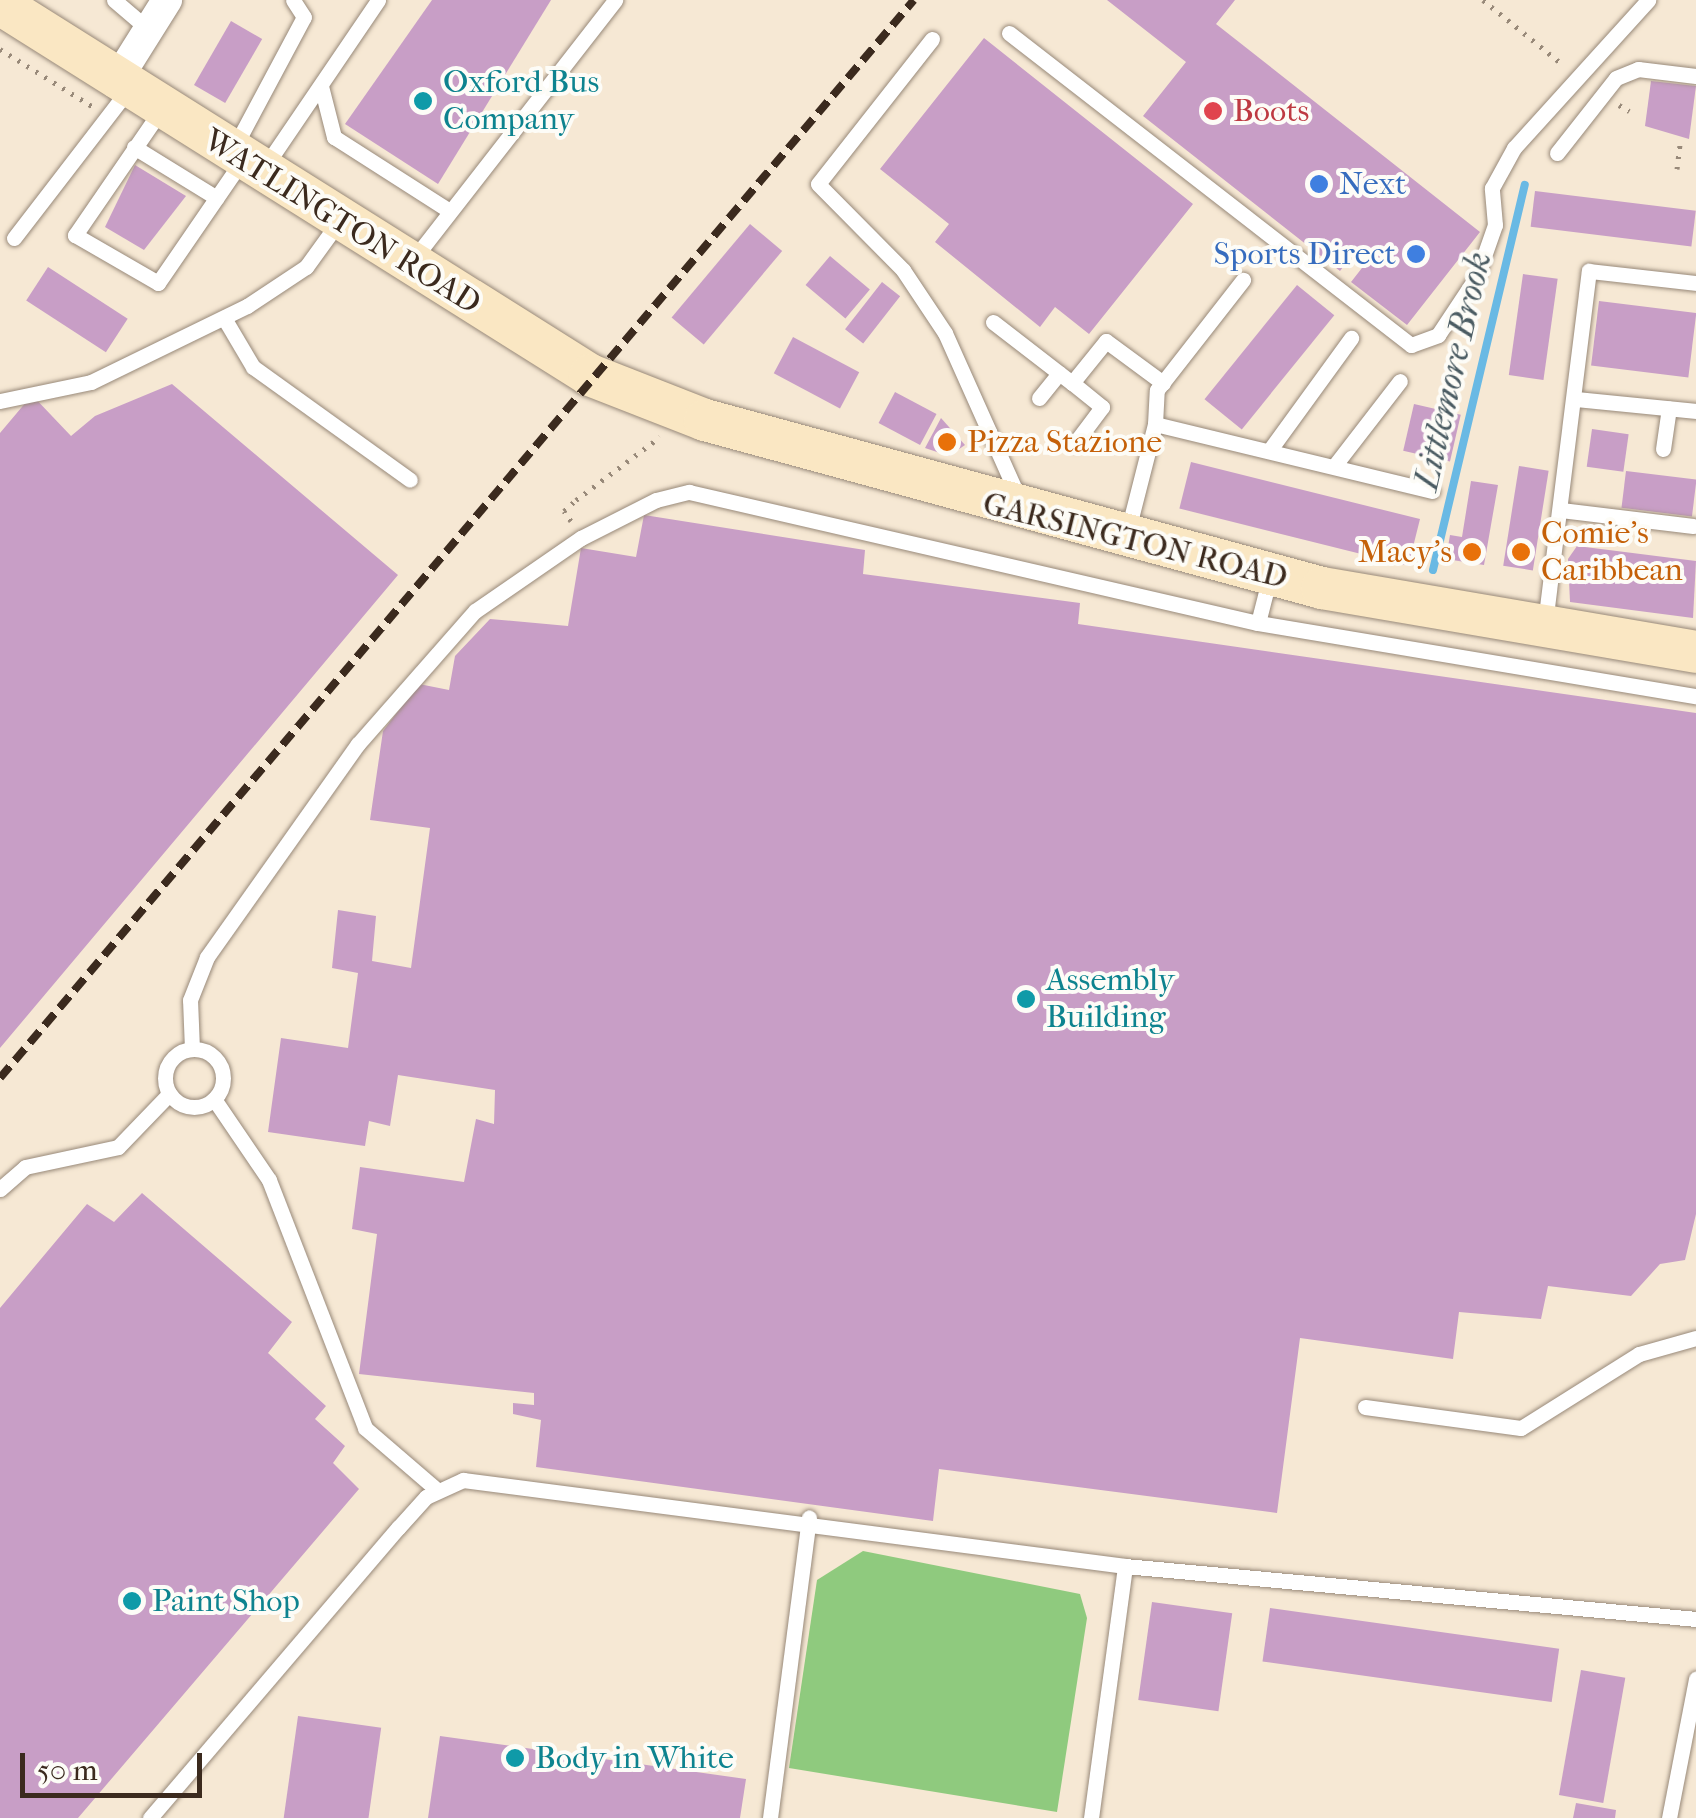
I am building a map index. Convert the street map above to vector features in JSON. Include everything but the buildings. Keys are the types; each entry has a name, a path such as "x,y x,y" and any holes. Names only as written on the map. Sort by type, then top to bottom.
{"main road":[{"name":"WATLINGTON ROAD","path":"0,4 124,88 590,375"},
{"name":"WATLINGTON ROAD","path":"0,20 124,88"},
{"name":"GARSINGTON ROAD","path":"590,375 805,453 1126,538 1263,603 1695,651"}],"street":[{"path":"124,88 148,29 167,0"}],"lane":[{"path":"114,0 148,29"},
{"path":"245,162 304,17 294,0"},
{"path":"124,88 134,148 75,236 158,283 245,162 321,86 378,0"},
{"path":"410,264 448,210 615,0"},
{"path":"1010,33 1411,346 1438,335 1477,276 1495,224 1492,188 1514,148 1648,0"},
{"path":"932,39 818,184 903,270 946,333 974,379 1001,474 1029,513"},
{"path":"1557,153 1616,78 1638,69 1696,76"},
{"path":"321,86 334,136 448,210"},
{"path":"14,238 124,88"},
{"path":"134,148 216,198"},
{"path":"0,401 91,382 224,318 306,267 340,220"},
{"path":"1544,632 1576,399 1589,270 1696,283"},
{"path":"1126,538 1164,383 1242,280"},
{"path":"224,318 253,367 410,480"},
{"path":"993,322 1102,406 1075,443"},
{"path":"1269,451 1351,338"},
{"path":"1039,398 1106,341 1164,383"},
{"path":"1335,465 1400,381"},
{"path":"1576,399 1696,411"},
{"path":"1664,449 1669,408"},
{"path":"1156,424 1432,491"},
{"path":"192,1050 190,1000 208,957 370,729 475,612 581,538 656,500 689,492 1263,603 1696,696"},
{"path":"1561,510 1693,526"},
{"path":"0,1189 25,1167 118,1146 169,1094 168,1066 192,1050"},
{"path":"192,1050 220,1066 214,1099 269,1180 365,1428 437,1490"},
{"path":"169,1094 191,1107 214,1099"},
{"path":"1365,1406 1521,1428 1639,1354 1696,1338"},
{"path":"150,1818 437,1490 486,1477 810,1518 1126,1566 1695,1620 1696,1638"},
{"path":"770,1818 810,1518"},
{"path":"1091,1818 1126,1566"},
{"path":"1669,1818 1696,1679"}],"path":[{"path":"1483,0 1562,64"},
{"path":"1677,169 1681,138"},
{"path":"576,500 631,453"}],"green space":[{"path":"863,1551 1080,1594 1087,1618 1057,1812 789,1768 817,1580"}],"waterway":[{"name":"Littlemore Brook","path":"1433,570 1525,185"}],"railway":[{"path":"0,1078 914,0"}],"place":[{"name":"Oxford Bus Company","path":"423,101"},
{"name":"Boots","path":"1213,111"},
{"name":"Next","path":"1319,184"},
{"name":"Sports Direct","path":"1416,254"},
{"name":"Pizza Stazione","path":"947,442"},
{"name":"Macy's","path":"1472,552"},
{"name":"Comie's Caribbean","path":"1521,552"},
{"name":"Assembly Building","path":"1026,999"},
{"name":"Paint Shop","path":"132,1601"},
{"name":"Body in White","path":"515,1758"}]}
